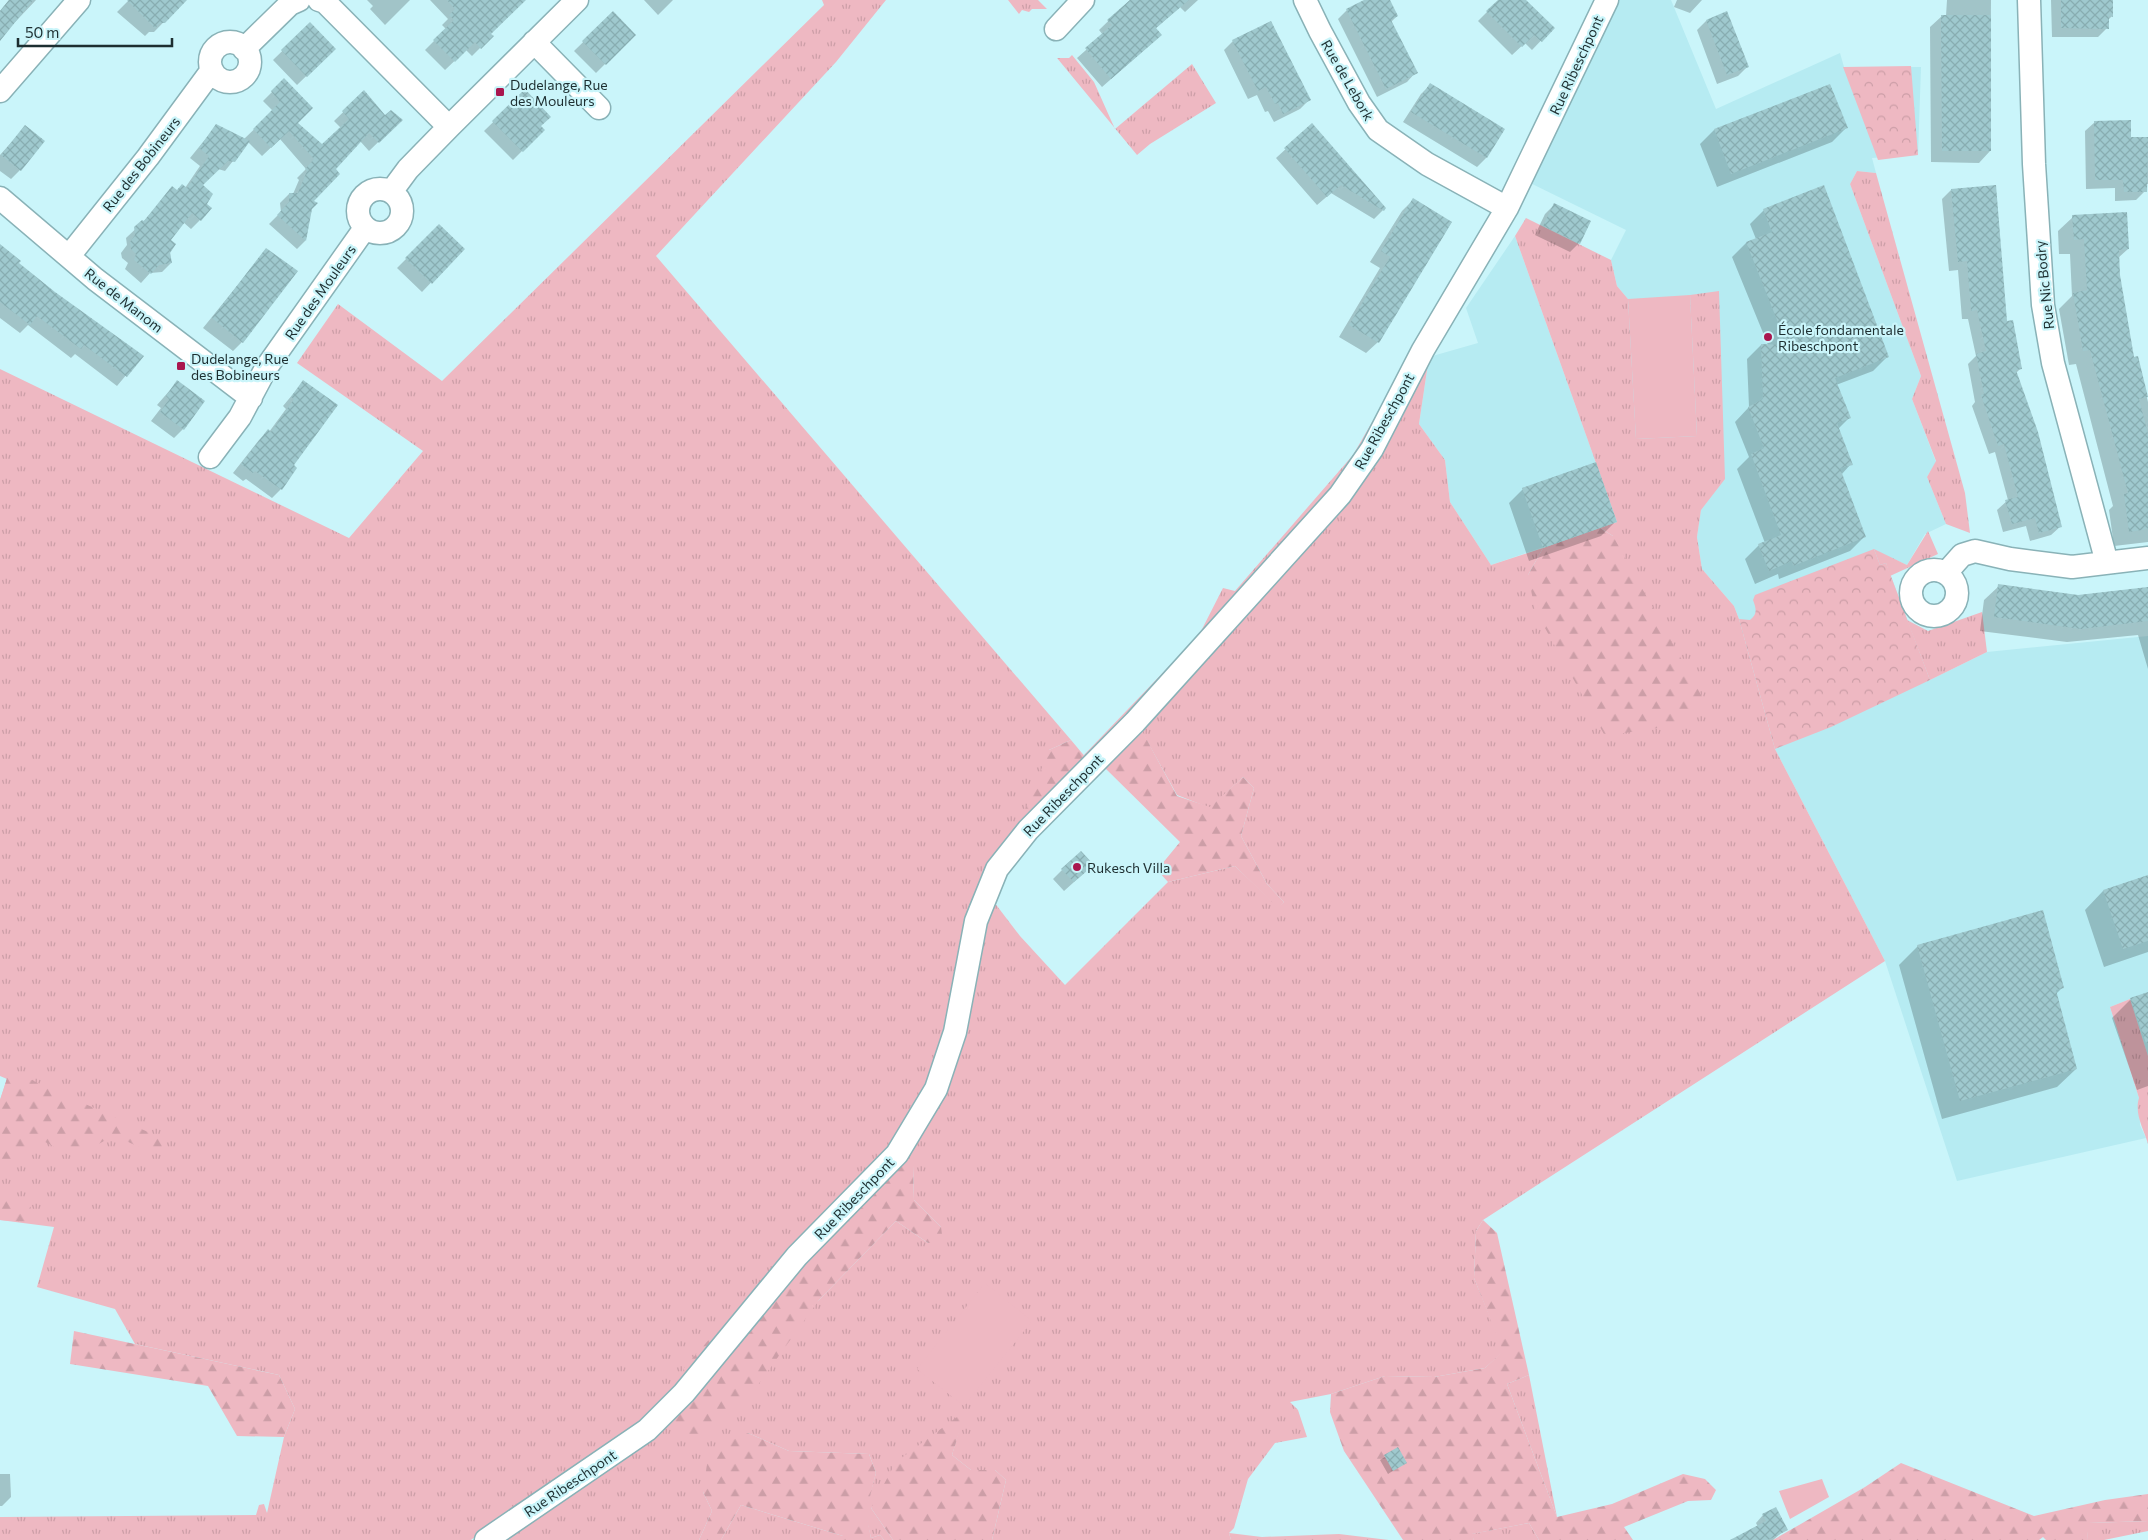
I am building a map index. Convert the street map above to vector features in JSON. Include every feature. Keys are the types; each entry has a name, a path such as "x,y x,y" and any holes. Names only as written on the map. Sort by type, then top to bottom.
{"street":[{"path":"0,91 79,0"},
{"path":"212,70 221,80 228,82 241,79 246,74 250,61 244,49 290,4 299,0"},
{"path":"319,0 325,2 449,127"},
{"path":"391,192 408,169 577,0"},
{"path":"1056,29 1083,0"},
{"name":"Rue de Lebork","path":"1306,0 1320,31 1359,102 1378,130 1427,164 1508,208"},
{"name":"Rue Nic Bodry","path":"2029,0 2034,164 2044,305 2053,363 2107,563"},
{"name":"Rue Ribeschpont","path":"486,1540 647,1430 684,1393 797,1256 897,1154 938,1081 955,1032 976,921 997,869 1028,830 1135,722 1340,495 1372,449 1399,394 1508,208 1600,2"},
{"path":"534,42 599,108"},
{"name":"Rue des Bobineurs","path":"69,256 148,157 212,70 211,57 219,46 232,43 244,49"},
{"path":"375,190 391,192 398,198 401,207 401,216 397,224 391,230 382,233 373,232 365,228 358,214 362,198 375,190"},
{"name":"Rue de Manom","path":"0,198 95,278 251,398"},
{"name":"Rue des Mouleurs","path":"210,457 240,417 266,368 365,228"},
{"path":"1946,572 1962,555 1975,551 2010,559 2072,567 2148,558"}],"shaded area":[{"path":"1607,0 1671,0 1716,109 1840,53 1844,67 1921,67 1918,155 1872,158 1876,173 1857,171 1850,184 1921,376 1912,399 1936,462 1927,477 1946,524 1925,534 1907,565 1874,550 1886,563 1930,680 1987,652 2148,636 2148,1056 2130,999 2110,1007 2139,1098 2140,1125 2146,1138 1957,1181 1885,961 1775,749 1734,606 1702,569 1697,537 1701,509 1628,485 1628,299 1617,286 1611,260 1626,230 1522,179"},
{"path":"1515,236 1617,522 1491,565 1450,502 1445,460 1419,424 1429,357 1478,343 1466,308"}],"green space":[{"path":"822,0 886,0 836,62 656,256 1071,740 1049,750 1092,764 1084,755 1199,635 1223,588 1235,591 1353,455 1375,417 1392,428 1429,357 1419,424 1445,460 1450,502 1491,565 1543,548 1528,575 1613,536 1600,528 1617,522 1515,236 1526,218 1611,260 1617,286 1628,299 1636,439 1697,436 1690,295 1719,291 1725,479 1701,510 1697,537 1702,569 1734,606 1775,749 1885,961 1483,1220 1476,1231 1474,1278 1504,1351 1485,1368 1434,1377 1385,1376 1331,1394 1290,1402 1298,1410 1307,1437 1275,1443 1248,1479 1234,1528 1229,1533 1231,1540 992,1540 1006,1480 995,1470 971,1470 952,1455 962,1420 871,1508 893,1540 884,1540 880,1535 871,1538 865,1512 876,1473 869,1454 789,1451 748,1433 703,1492 712,1511 699,1540 492,1540 665,1426 819,1300 896,1221 928,1243 941,1227 914,1200 913,1166 684,1382 659,1412 492,1523 471,1540 0,1540 0,1517 256,1515 259,1505 264,1504 267,1513 284,1437 295,1409 279,1375 135,1344 115,1309 37,1287 54,1227 0,1220 0,1100 7,1079 0,1076 0,369 349,538 423,451 297,363 338,304 442,381 824,5","holes":["1141,730 1177,795 1210,808 1243,777 1254,788 1241,836 1267,884 1284,902 1278,907 1235,866 1168,882 1065,985 1020,936 994,902 1005,874 1035,836 1105,768 1107,761"]},
{"path":"1008,0 1038,0 1047,9 1032,9 1029,12 1022,10 1019,14"},
{"path":"1072,55 1094,82 1114,128 1057,58 1069,58"},
{"path":"1192,64 1216,103 1150,144 1137,155 1115,129"},
{"path":"1911,66 1918,155 1878,160 1843,67"},
{"path":"1857,171 1876,173 1965,493 1970,533 1946,524 1927,477 1936,461 1912,399 1921,376 1850,184"},
{"path":"1690,295 1697,436 1636,439 1628,299"},
{"path":"1600,528 1613,536 1702,696 1690,723 1605,736 1535,610 1528,575 1543,548"},
{"path":"1928,531 1938,554 1890,576 1886,563 1880,565 1874,549 1907,565"},
{"path":"1874,549 1880,565 1886,563 1930,680 1831,727 1775,749 1739,619 1750,620 1754,615 1753,600 1755,595"},
{"path":"1982,612 1987,652 1930,680 1907,620 1928,631"},
{"path":"1141,729 1177,796 1210,807 1243,777 1254,788 1241,836 1267,884 1284,902 1278,908 1235,866 1168,882 1157,870 1180,842 1105,768 1106,761"},
{"path":"1071,740 1092,765 1044,813 1025,810 1049,750"},
{"path":"2130,999 2148,1056 2148,1144 2139,1116 2139,1098 2110,1007"},
{"path":"18,1074 157,1136 163,1147 153,1154 114,1135 75,1158 34,1136 25,1156 3,1163 0,1168 0,1100 7,1078"},
{"path":"897,1154 913,1166 914,1200 941,1227 943,1242 928,1243 896,1221 819,1300 745,1403 695,1443 665,1426 684,1393 684,1368 713,1335 724,1329"},
{"path":"0,1195 31,1207 26,1222 0,1220"},
{"path":"1483,1220 1497,1233 1529,1375 1507,1384 1557,1517 1612,1504 1683,1474 1705,1479 1716,1490 1711,1500 1688,1501 1624,1527 1633,1540 1539,1540 1529,1523 1472,1534 1474,1540 1403,1540 1344,1451 1330,1412 1331,1394 1385,1376 1434,1377 1485,1368 1503,1351 1474,1278 1476,1231"},
{"path":"985,1283 1032,1321 964,1406 917,1369"},
{"path":"74,1331 279,1375 295,1409 284,1437 237,1436 208,1386 70,1364"},
{"path":"1529,1375 1557,1517 1507,1384"},
{"path":"957,1417 963,1420 952,1455 971,1470 995,1470 1006,1480 992,1540 893,1540 871,1508 896,1462"},
{"path":"748,1433 789,1451 869,1454 876,1473 866,1512 871,1538 880,1535 884,1540 843,1540 843,1536 741,1505 721,1540 699,1540 712,1511 703,1492 709,1450"},
{"path":"1901,1463 2034,1516 2105,1500 2148,1494 2148,1521 2089,1523 2087,1540 2046,1540 2043,1537 2039,1540 1773,1540 1865,1487"},
{"path":"1822,1479 1829,1497 1790,1519 1779,1491"},
{"path":"741,1505 843,1536 843,1540 721,1540"},
{"path":"2148,1521 2148,1531 2104,1540 2087,1540 2088,1523"},
{"path":"1529,1523 1539,1540 1474,1540 1471,1534"},
{"path":"1229,1533 1262,1537 1339,1534 1389,1540 1231,1540"}],"building":[{"path":"9,0 33,0 0,41 0,11"},
{"path":"127,0 187,0 165,23 160,23 155,28"},
{"path":"447,0 526,0 491,34 494,36 481,49 475,42 455,62 433,40 454,20 449,15 455,9"},
{"path":"1130,0 1189,0 1156,28 1162,35 1111,79 1085,48 1112,25 1107,20"},
{"path":"1364,0 1390,0 1398,16 1391,20 1418,73 1386,89 1346,9"},
{"path":"1498,0 1526,0 1555,28 1542,42 1534,35 1522,47 1486,11"},
{"path":"2061,0 2113,0 2113,17 2109,16 2109,29 2061,28"},
{"path":"613,11 636,35 606,65 582,41"},
{"path":"1727,11 1749,67 1727,75 1706,20"},
{"path":"1941,15 1991,15 1991,151 1942,151"},
{"path":"1271,21 1311,100 1283,114 1278,103 1275,104 1266,87 1258,91 1232,40"},
{"path":"310,22 336,49 307,77 281,50"},
{"path":"284,78 313,108 298,123 322,144 349,119 342,111 364,90 385,115 391,110 403,120 379,143 369,133 336,169 340,174 314,201 318,203 312,209 306,241 277,215 289,202 289,193 298,193 307,171 305,169 314,159 289,131 271,148 253,129 280,102 271,91"},
{"path":"1430,83 1505,129 1487,158 1411,112"},
{"path":"1830,84 1848,128 1731,174 1714,129"},
{"path":"525,89 551,117 541,126 545,130 523,152 492,121"},
{"path":"2131,120 2131,137 2148,137 2147,192 2124,192 2123,180 2095,180 2094,121"},
{"path":"1312,123 1386,208 1384,211 1341,185 1327,197 1284,148"},
{"path":"216,124 250,141 235,162 228,161 203,185 213,194 207,204 212,208 201,221 192,213 171,240 176,244 170,253 172,263 159,265 151,274 134,260 136,254 131,249 130,242 135,235 134,227 142,220 144,221 172,186 177,190 182,184 187,188 209,156 199,148"},
{"path":"25,125 45,141 21,171 1,155"},
{"path":"1824,185 1889,357 1835,378 1851,418 1837,423 1853,465 1840,468 1866,537 1793,566 1792,561 1769,571 1758,544 1781,535 1751,454 1764,448 1748,407 1763,399 1761,344 1787,345 1746,242 1772,232 1763,209"},
{"path":"1996,185 2007,321 2013,320 2022,369 2016,370 2038,432 2062,527 2039,533 2035,518 2012,524 2005,500 2018,497 2004,444 1998,446 1981,395 1984,394 1976,354 1986,351 1977,310 1971,311 1967,261 1958,262 1951,189"},
{"path":"1413,198 1452,222 1379,343 1349,325 1390,257 1381,251"},
{"path":"1554,203 1591,221 1580,244 1543,226"},
{"path":"2127,212 2129,249 2119,250 2120,275 2134,357 2138,356 2148,397 2139,399 2148,434 2148,529 2129,532 2124,494 2128,493 2090,350 2083,351 2073,293 2087,290 2084,239 2074,240 2072,215"},
{"path":"439,224 465,249 432,284 405,258"},
{"path":"0,244 21,261 19,263 55,292 144,356 127,377 84,345 81,349 37,316 30,325 0,302"},
{"path":"266,248 298,271 243,343 212,318"},
{"path":"177,380 205,401 184,430 160,412 169,399 166,396"},
{"path":"303,380 338,405 294,465 297,468 282,490 255,471 253,473 241,464 268,429 271,432 294,399 291,397"},
{"path":"1596,462 1617,522 1543,548 1522,488"},
{"path":"1998,584 2078,595 2148,587 2148,621 2081,629 1994,617"},
{"name":"Rukesch Villa","path":"1081,851 1094,865 1074,882 1061,869"},
{"path":"2148,875 2148,941 2123,949 2103,890"},
{"path":"2043,910 2064,988 2056,990 2077,1069 1960,1101 1917,945"},
{"path":"2148,992 2148,1043 2146,1043 2130,998"},
{"path":"1398,1447 1407,1463 1393,1471 1384,1455"},
{"path":"1776,1507 1788,1530 1768,1540 1730,1540 1766,1521 1762,1514"}],"place":[{"name":"Dudelange, Rue des Mouleurs","path":"500,92"},
{"name":"École fondamentale Ribeschpont","path":"1768,337"},
{"name":"Dudelange, Rue des Bobineurs","path":"181,366"},
{"name":"Rukesch Villa","path":"1077,867"}]}
